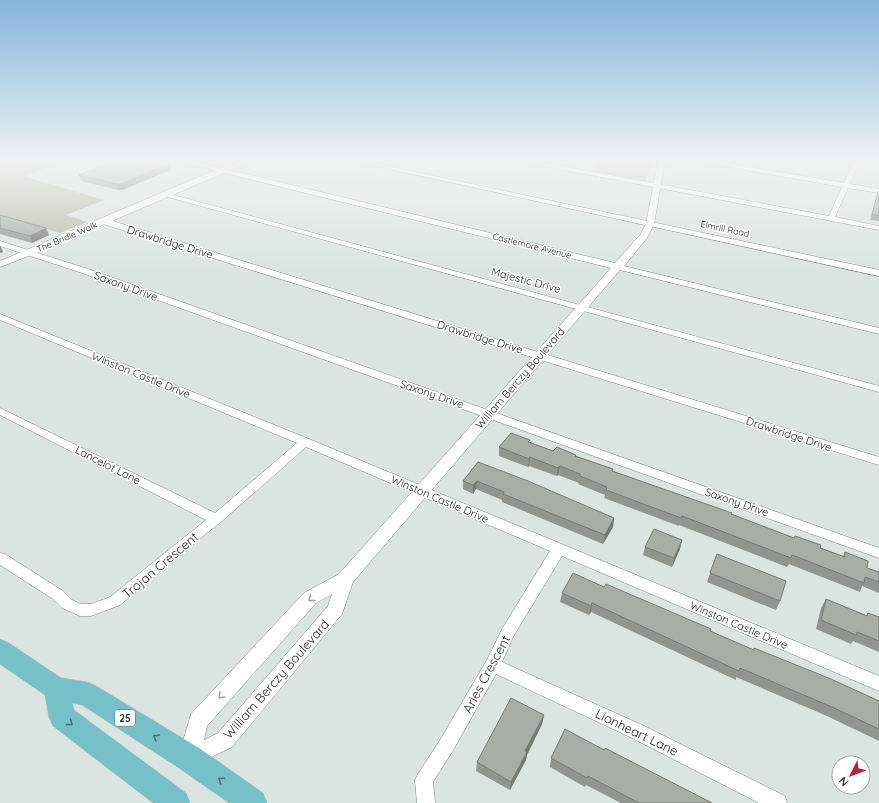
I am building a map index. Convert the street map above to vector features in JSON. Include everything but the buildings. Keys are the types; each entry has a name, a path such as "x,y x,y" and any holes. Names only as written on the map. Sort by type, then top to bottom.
{"main road":[{"name":"25","path":"0,650 56,689 86,694 189,758 253,803"},
{"path":"56,689 62,717 176,803"}],"street":[{"name":"The Bridle Walk","path":"0,264 158,198"},
{"name":"Majestic Drive","path":"179,198 879,389"},
{"name":"Castlemore Avenue","path":"340,198 879,331"},
{"name":"Elmrill Road","path":"531,198 879,273"},
{"name":"William Berczy Boulevard","path":"189,758 198,721 310,598 345,579 541,356 639,242 650,224 655,198"},
{"path":"723,198 879,228"},
{"path":"831,219 840,198"},
{"name":"Drawbridge Drive","path":"103,221 879,462"},
{"name":"Saxony Drive","path":"0,243 879,553"},
{"name":"Winston Castle Drive","path":"0,317 305,442 879,684"},
{"name":"Lancelot Lane","path":"0,411 216,519"},
{"name":"Trojan Crescent","path":"0,558 58,595 67,604 80,610 91,610 115,601 198,532 216,519 305,442"},
{"name":"Aries Crescent","path":"426,803 424,780 446,746 493,665 507,634 559,549"},
{"name":"William Berczy Boulevard","path":"189,758 225,740 336,609 345,579"},
{"name":"Lionheart Lane","path":"493,665 636,731 778,803"}],"green space":[{"path":"0,198 99,198 104,200 66,215 87,222 60,233 0,216"}]}
